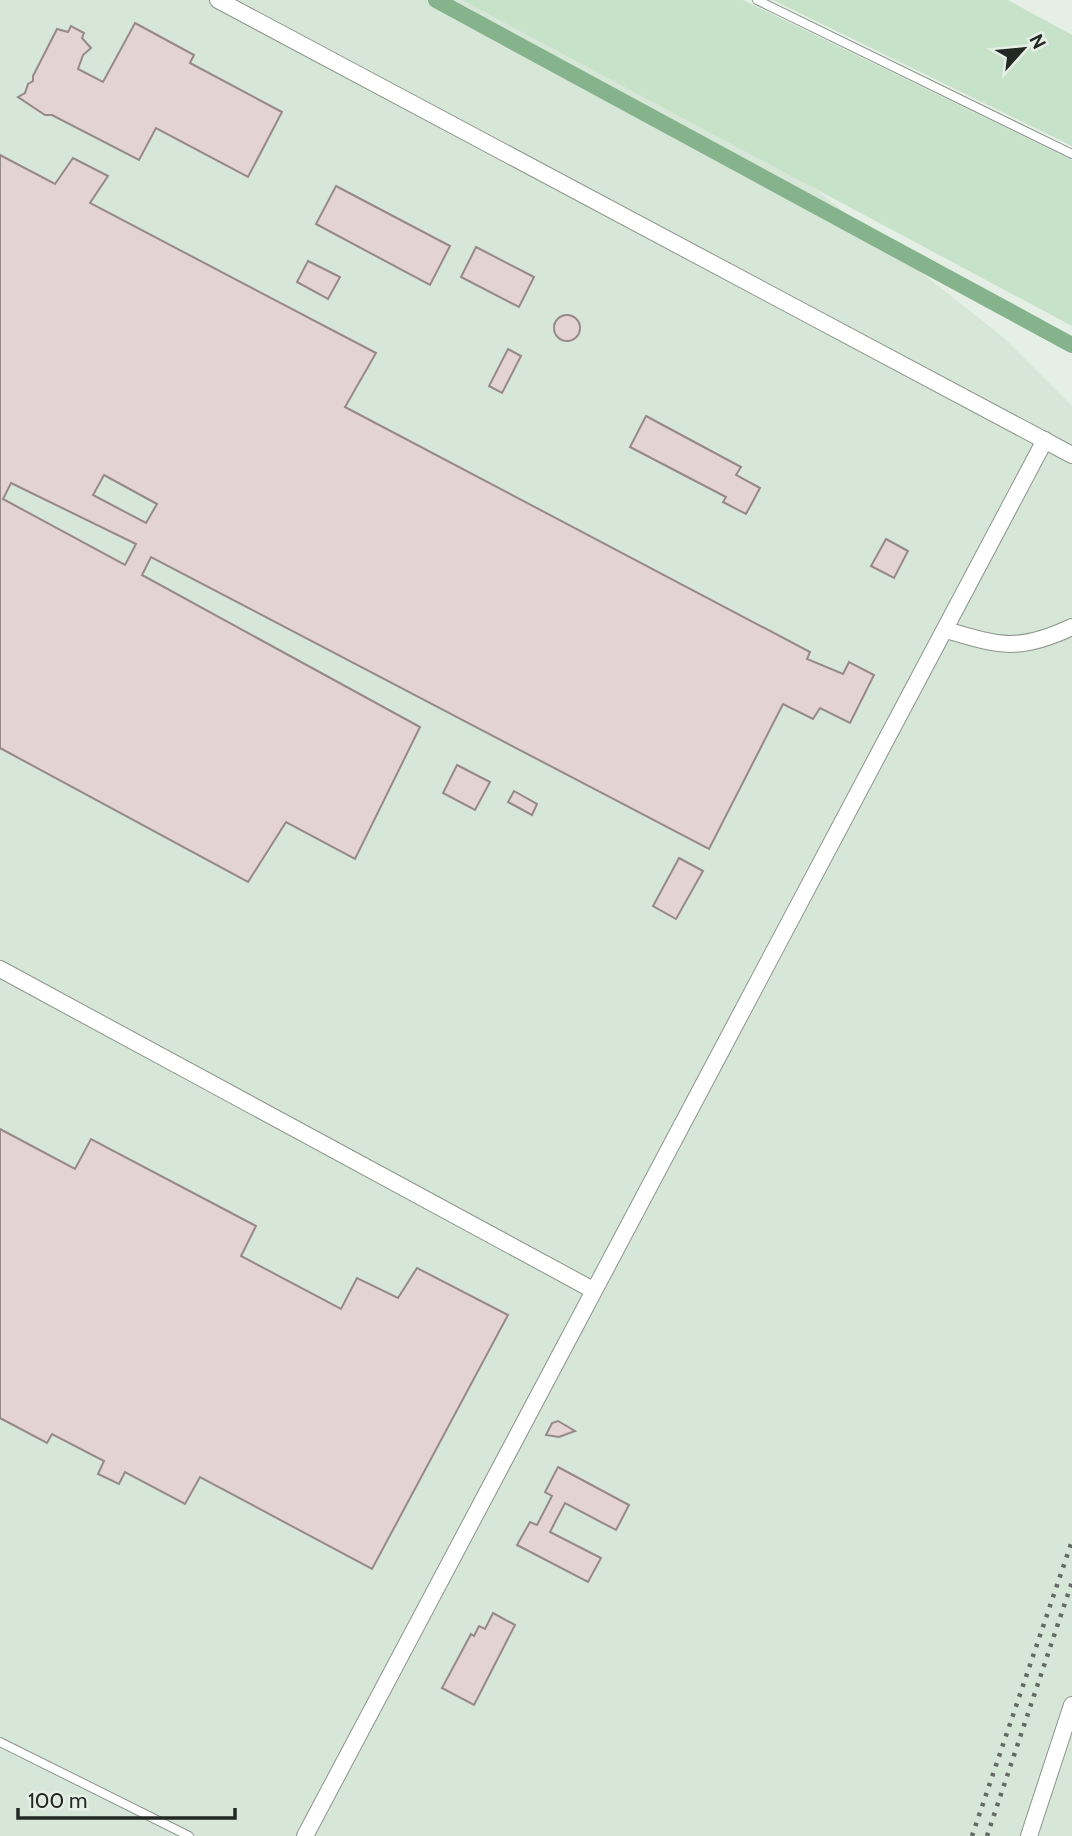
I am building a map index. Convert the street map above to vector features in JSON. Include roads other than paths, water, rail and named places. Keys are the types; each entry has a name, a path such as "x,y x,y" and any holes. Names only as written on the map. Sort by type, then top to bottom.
{"street":[{"path":"218,0 1072,455"},
{"path":"305,1836 593,1290 789,931 1045,440"},
{"path":"946,630 1013,645 1032,644 1072,627"},
{"path":"0,969 593,1290"},
{"path":"1029,1836 1072,1705"}],"lane":[{"path":"757,0 1072,153"},
{"path":"0,1742 189,1836"}],"waterway":[{"path":"436,0 1072,345"}],"railway":[{"path":"972,1836 1072,1541"},
{"path":"987,1836 1072,1582"}]}
